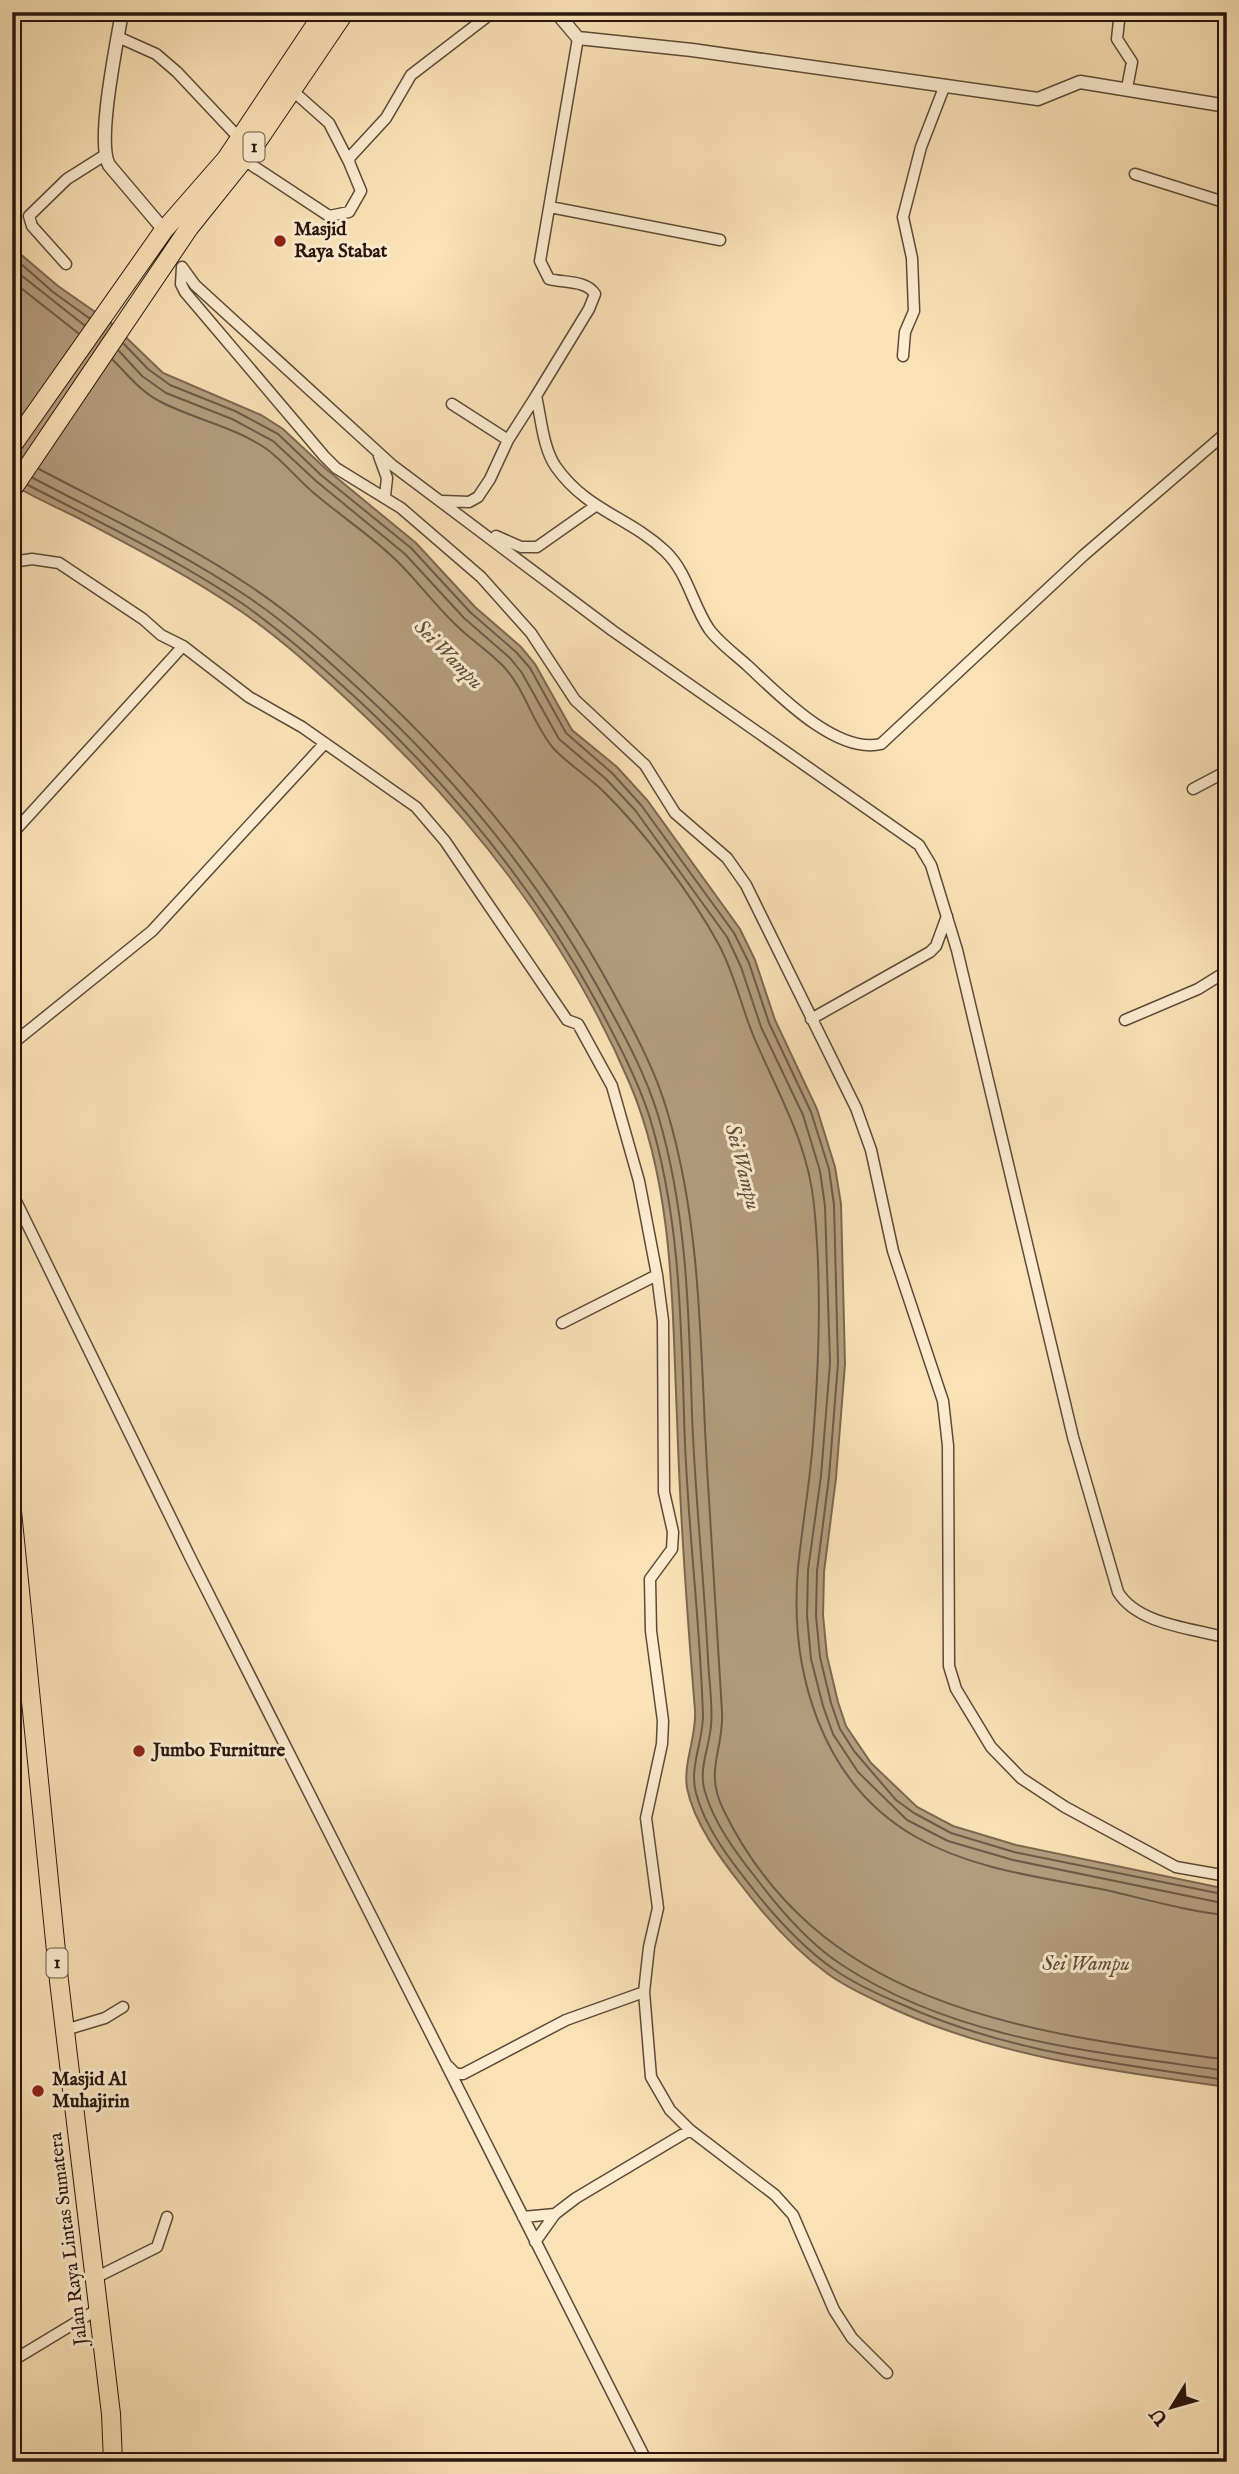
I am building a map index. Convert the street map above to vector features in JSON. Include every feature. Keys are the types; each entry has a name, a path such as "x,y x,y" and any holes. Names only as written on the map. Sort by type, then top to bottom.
{"highway":[{"name":"1","path":"12,446 164,230 246,149 324,12"},
{"name":"1","path":"12,490 156,276 177,261 189,228 246,149 293,91 345,12"},
{"name":"Jalan Raya Lintas Sumatera","path":"12,1511 65,2030 111,2414 113,2459"}],"street":[{"path":"122,12 105,131 105,155 110,165 164,230"},
{"path":"349,162 353,153 386,118 411,75 493,12"},
{"path":"555,12 578,38 606,38 1038,99 1080,82 1227,106"},
{"path":"1120,12 1117,39 1132,62 1127,88"},
{"path":"118,37 156,54 177,72 246,149 329,216 349,212 361,191 349,162 329,123 293,91"},
{"path":"441,501 469,502 478,497 490,479 508,440 589,309 595,294 589,287 553,280 544,273 540,261 578,38"},
{"path":"904,356 905,332 914,311 912,258 902,217 921,146 945,85"},
{"path":"66,264 29,223 29,216 67,179 105,155"},
{"path":"1135,174 1227,203"},
{"path":"550,207 720,240"},
{"path":"177,261 195,285 373,449 654,660 912,838 931,865 947,916 1017,1196 1073,1437 1118,1592 1133,1608 1152,1618 1227,1638"},
{"path":"177,261 185,292 324,456 349,476 385,496 481,577 531,633 575,700 645,765 675,813 727,858 746,885 777,942 811,1019 856,1108 871,1150 893,1251 943,1401 948,1446 949,1666 956,1689 990,1748 1021,1779 1065,1807 1176,1867 1227,1876"},
{"path":"536,396 553,461 594,507 640,532 674,561 709,629 791,709 843,738 873,746 884,742 910,720 1084,555 1227,432"},
{"path":"452,404 508,440"},
{"path":"373,449 383,463 387,478 385,496"},
{"path":"480,530 522,547 537,547 594,507"},
{"path":"12,562 32,559 59,564 143,619 161,635 183,646 249,697 326,743 416,807 445,841 567,1020 578,1024 612,1086 639,1181 657,1275 663,1321 664,1492 673,1532 672,1549 650,1579 651,1631 663,1721 662,1744 646,1818 658,1908 649,1947 644,1992 651,2077 670,2110 690,2130 720,2156 764,2186 793,2216 834,2309 860,2348 887,2373"},
{"path":"12,834 183,646"},
{"path":"12,1044 152,931 326,743"},
{"path":"1193,789 1227,771"},
{"path":"811,1019 930,952 936,946 947,916"},
{"path":"1125,1020 1198,989 1227,971"},
{"path":"12,1193 191,1561 647,2462"},
{"path":"562,1323 657,1275"},
{"path":"445,2065 456,2074 463,2074 566,2020 644,1992"},
{"path":"65,2030 106,2018 123,2007"},
{"path":"535,2242 555,2214 576,2198 690,2130"},
{"path":"523,2217 555,2214"},
{"path":"93,2278 157,2247 167,2217"},
{"path":"12,2361 98,2309"}],"water":[{"name":"Sei Wampu","path":"12,247 58,286 111,323 163,373 261,415 283,429 326,469 416,543 475,607 521,647 535,664 572,730 617,767 647,800 740,929 755,960 775,1020 817,1109 835,1167 841,1204 845,1364 836,1478 824,1572 823,1615 827,1656 846,1726 871,1763 917,1807 953,1826 1016,1845 1227,1889 1227,2087 1059,2061 978,2040 898,2011 845,1985 804,1955 761,1910 717,1852 695,1814 687,1788 695,1710 682,1527 672,1290 663,1206 655,1164 630,1084 577,978 511,879 435,788 352,704 297,655 239,610 162,563 12,484"}],"place":[{"name":"Masjid Raya Stabat","path":"280,241"},
{"name":"Jumbo Furniture","path":"139,1751"},
{"name":"Masjid Al Muhajirin","path":"38,2091"}]}
